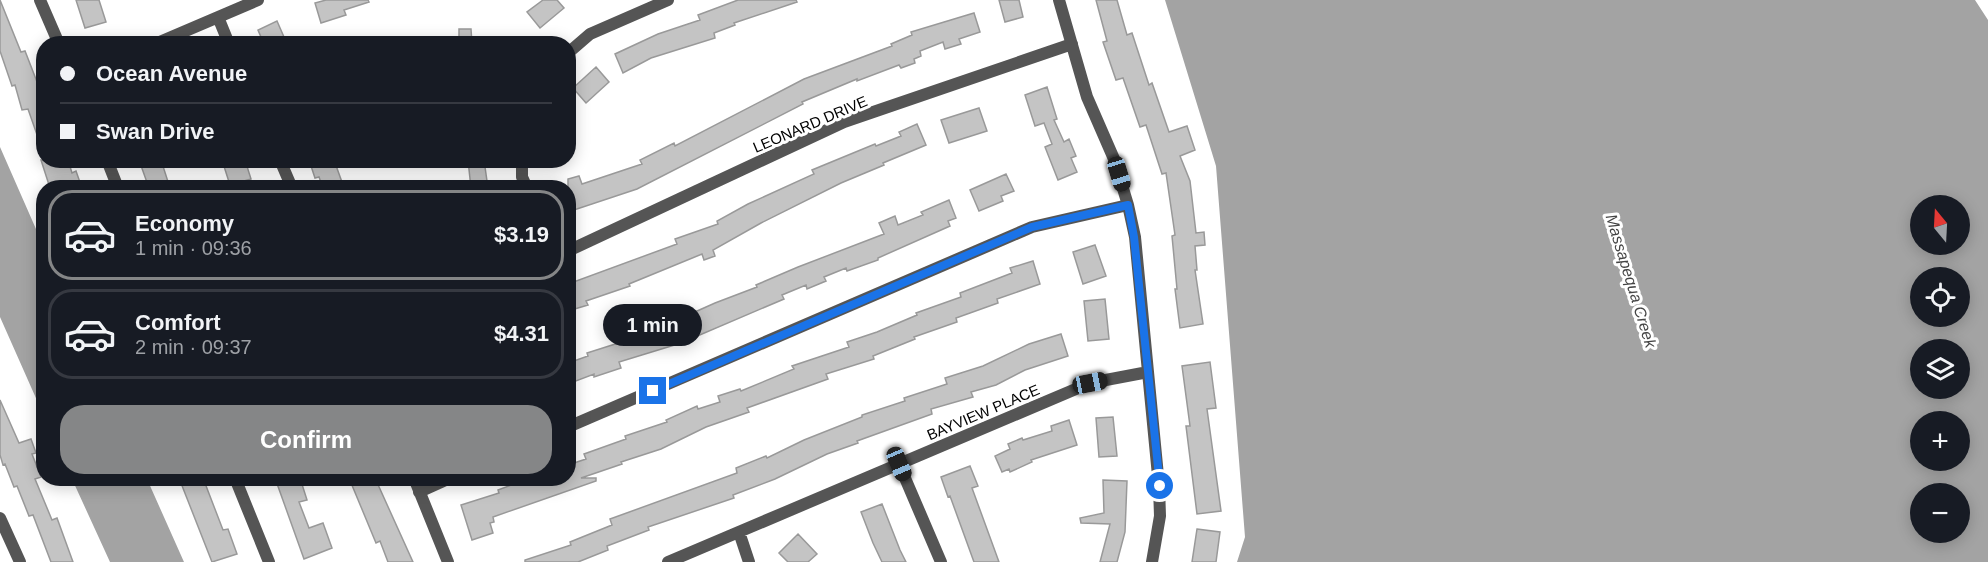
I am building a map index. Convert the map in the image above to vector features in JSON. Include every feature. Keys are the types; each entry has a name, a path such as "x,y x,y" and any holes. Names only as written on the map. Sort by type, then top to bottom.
{"street":[{"path":"40,0 56,36"},
{"path":"576,46 590,34 668,0"},
{"path":"1059,0 1087,97 1114,159 1128,205 1134,237 1160,486 1160,516 1152,562"},
{"path":"174,36 249,2"},
{"path":"218,17 226,36"},
{"name":"LEONARD DRIVE","path":"576,247 844,122 1072,44"},
{"path":"576,424 1032,227 1128,205"},
{"name":"BAYVIEW PLACE","path":"668,562 1090,383 1148,372"},
{"path":"899,464 941,562"},
{"path":"238,486 269,562"},
{"path":"417,486 448,562"},
{"path":"419,492 432,486"},
{"path":"0,518 20,562"},
{"path":"739,532 749,562"}],"water":[{"name":"Massapequa Creek","path":"1165,0 1975,0 1988,20 1988,562 1237,562 1245,537 1216,166"},
{"path":"0,147 36,229 36,398 0,317"},
{"path":"75,486 150,486 184,562 110,562"}],"building":[{"path":"0,0 21,52 25,51 36,79 36,132 28,109 22,110 15,85 12,86 0,51"},
{"path":"76,0 99,0 106,22 85,28"},
{"path":"326,0 368,0 369,2 344,10 346,15 321,23 315,3"},
{"path":"543,0 557,0 564,8 540,28 527,12"},
{"path":"738,0 796,0 797,2 734,23 735,25 714,33 715,38 651,58 623,73 615,54 658,34 700,20 698,15"},
{"path":"999,0 1019,0 1023,17 1005,22"},
{"path":"1096,0 1117,0 1127,35 1132,33 1149,85 1152,83 1169,132 1187,126 1195,150 1180,156 1190,181 1196,233 1204,232 1205,245 1195,246 1197,270 1195,270 1203,324 1180,328 1172,236 1175,235 1166,173 1162,174 1146,125 1140,127 1123,78 1116,80 1103,42 1107,41"},
{"path":"974,13 980,32 959,39 961,44 945,49 943,42 920,51 921,56 914,59 915,63 901,68 899,65 857,81 857,79 802,102 803,104 637,189 576,209 576,180 568,179 579,176 582,184 642,164 640,160 674,143 675,146 804,79 892,46 891,44 912,35 911,32"},
{"path":"277,21 284,36 261,36 258,30"},
{"path":"459,29 471,29 471,36 459,36"},
{"path":"596,67 609,82 586,103 576,91 576,85"},
{"path":"1047,87 1057,119 1054,120 1064,142 1069,139 1076,156 1071,158 1077,172 1058,180 1045,147 1052,144 1044,123 1035,126 1025,95"},
{"path":"979,108 987,131 949,143 941,120"},
{"path":"917,124 926,145 883,163 884,165 841,183 761,223 713,250 715,256 704,260 702,254 629,284 630,286 586,301 588,305 576,309 576,281 677,244 675,239 718,224 717,221 748,204 814,174 812,170 875,144 876,146 901,136 899,132"},
{"path":"44,168 70,168 72,173 76,171 79,180 47,180"},
{"path":"142,168 164,168 167,180 146,180"},
{"path":"225,168 248,168 251,179 248,180 228,180"},
{"path":"312,168 337,168 341,180 320,180 319,177 315,178"},
{"path":"469,168 485,168 487,180 470,180"},
{"path":"1006,174 1014,191 1001,196 1003,201 979,211 970,190"},
{"path":"949,200 956,218 948,221 950,226 878,258 878,260 847,271 846,268 824,277 826,281 807,289 806,285 782,295 784,299 681,343 619,362 621,368 576,381 576,360 588,356 587,353 631,339 629,335 659,325 659,328 757,287 756,285 798,267 884,234 879,223 895,216 898,225 923,215 921,212"},
{"path":"1095,245 1106,276 1083,284 1073,252"},
{"path":"1033,261 1040,284 997,299 998,303 956,318 957,322 914,337 915,339 873,356 874,359 826,374 828,379 747,408 749,412 706,427 661,449 581,478 596,478 596,481 493,517 494,522 490,523 493,533 472,540 461,505 499,493 498,490 509,486 576,486 576,462 586,459 584,454 626,439 625,436 667,422 666,420 697,406 698,409 720,402 718,396 740,389 741,391 794,369 792,366 849,347 847,342 961,297 960,293 1012,273 1010,268"},
{"path":"1105,299 1109,339 1088,341 1084,301"},
{"path":"1061,334 1068,356 1025,370 996,385 971,392 973,397 931,409 932,414 857,441 858,443 733,495 734,498 648,527 649,530 607,546 608,550 578,562 525,562 525,560 571,545 570,542 612,525 610,519 737,473 736,468 766,456 767,458 804,440 862,417 862,415 905,401 904,398 947,384 945,378 983,366 1029,344"},
{"path":"1210,362 1216,408 1207,409 1221,511 1197,514 1186,426 1190,426 1182,366"},
{"path":"0,400 19,443 31,439 36,453 32,454 36,464 36,486 52,520 57,518 73,562 51,562 33,515 29,516 17,486 14,487 0,455"},
{"path":"1113,417 1117,456 1099,457 1096,418"},
{"path":"1069,420 1077,445 1031,460 1032,462 1010,472 1009,469 1002,472 995,456 1010,449 1008,444 1052,431 1051,426"},
{"path":"970,466 978,486 972,488 999,562 974,562 941,477"},
{"path":"1103,480 1127,481 1125,532 1117,562 1100,562 1110,524 1081,523 1080,518 1104,513"},
{"path":"182,486 206,486 223,530 228,529 237,554 212,562"},
{"path":"278,486 303,486 307,500 299,502 309,528 323,523 332,548 304,559"},
{"path":"352,486 379,486 413,562 388,562 380,541 376,543"},
{"path":"882,504 906,562 882,562 873,543 861,512"},
{"path":"1197,529 1220,532 1216,562 1192,562"},
{"path":"798,534 817,554 808,562 788,562 779,553"}],"route":[{"path":"653,391 1032,227 1128,205 1134,237 1160,486"}]}
